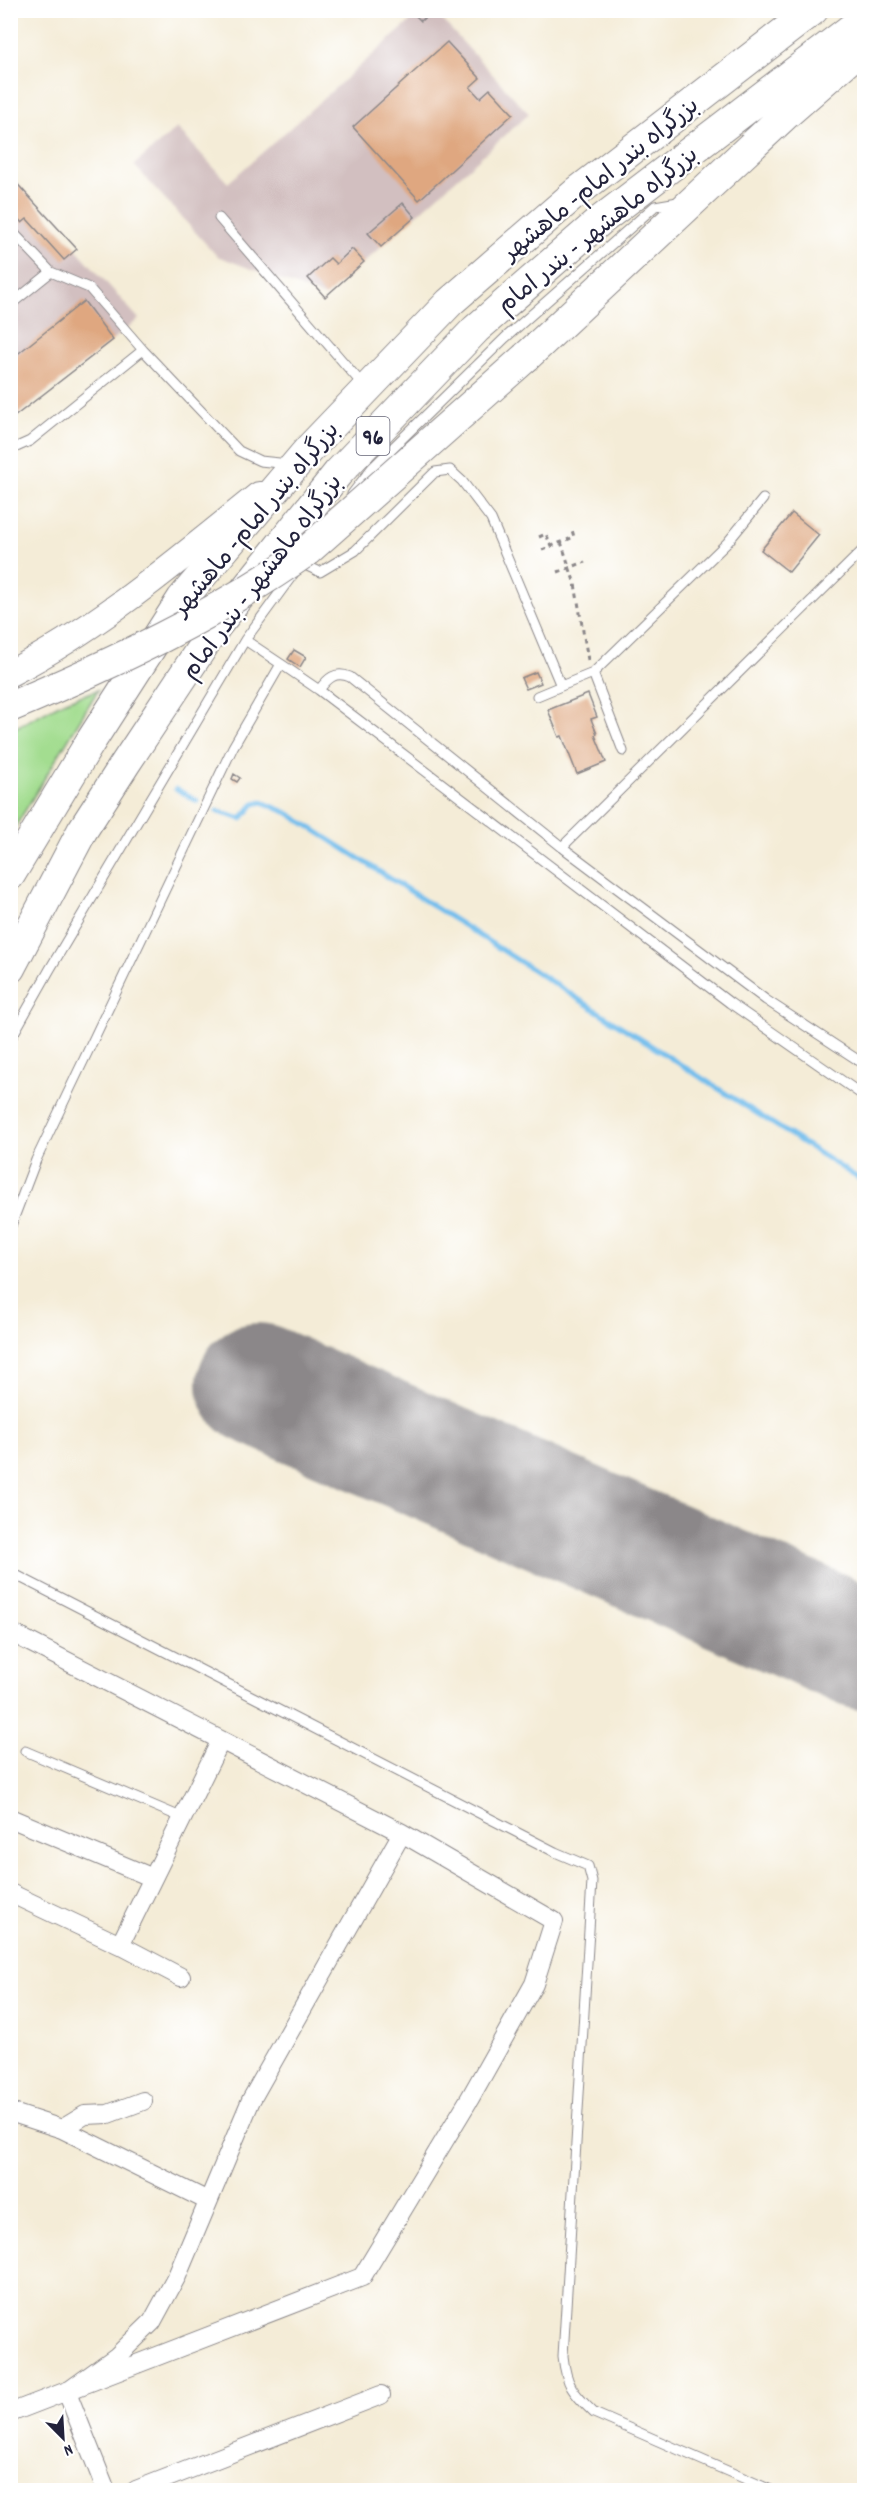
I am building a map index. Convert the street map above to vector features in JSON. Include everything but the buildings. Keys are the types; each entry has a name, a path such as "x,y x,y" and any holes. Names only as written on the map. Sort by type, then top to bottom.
{"highway":[{"name":"بزرگراه بندر امام- ماهشهر","path":"10,875 89,744 182,599 296,465 450,302 578,192 813,10"},
{"name":"بزرگراه ماهشهر - بندر امام","path":"10,968 82,831 125,764 218,626 338,473 476,329 601,220 864,20"},
{"path":"10,707 57,687 235,599 271,576 322,538 526,357 784,116 864,46"}],"main road":[{"path":"10,673 94,624 159,577 296,465"}],"street":[{"path":"10,1632 402,1833 554,1921 534,1983 470,2098 362,2277 10,2413"},
{"path":"120,1945 221,1740"},
{"path":"10,1818 153,1878"},
{"path":"67,2392 117,2356 152,2322 177,2276 250,2100 402,1833"},
{"path":"10,1893 120,1945 181,1977"},
{"path":"62,2129 85,2115 108,2114 143,2101"},
{"path":"10,2112 62,2129 208,2200"},
{"path":"67,2392 106,2490"},
{"path":"136,2490 381,2395"}],"lane":[{"path":"10,1040 245,640 372,468 505,338 655,206 697,198"},
{"path":"219,218 367,389"},
{"path":"10,229 51,272 89,288 143,350 239,451 260,461 296,465"},
{"path":"10,305 51,272"},
{"path":"10,450 30,441 143,350"},
{"path":"302,564 320,572 355,551 435,472 450,470 462,481 490,519 561,686"},
{"path":"537,696 593,673 727,543 763,499"},
{"path":"562,847 864,549"},
{"path":"245,640 319,690 730,1003 864,1096"},
{"path":"10,1228 36,1160 233,747 281,664"},
{"path":"593,673 623,751"},
{"path":"319,690 326,681 338,674 350,677 562,847 766,1000 864,1064"},
{"path":"10,1572 555,1852 588,1866 592,1881 563,2356 565,2376 573,2393 594,2413 771,2490"},
{"path":"25,1751 183,1818"}],"path":[{"path":"542,550 574,537 572,530"},
{"path":"539,537 550,532"},
{"path":"546,534 551,546"},
{"path":"561,542 570,567 588,659 593,673"},
{"path":"558,572 585,562"}],"shaded area":[{"path":"422,11 434,11 529,114 325,297 217,256 134,165 177,128 228,183"},
{"path":"11,176 139,319 11,420"}],"green space":[{"path":"98,690 11,834 11,730 63,702"}],"waterway":[{"path":"176,789 197,801"},
{"path":"217,811 241,819 254,804 262,802 288,813 864,1182"}],"runway":[{"path":"258,1384 864,1649"}]}
